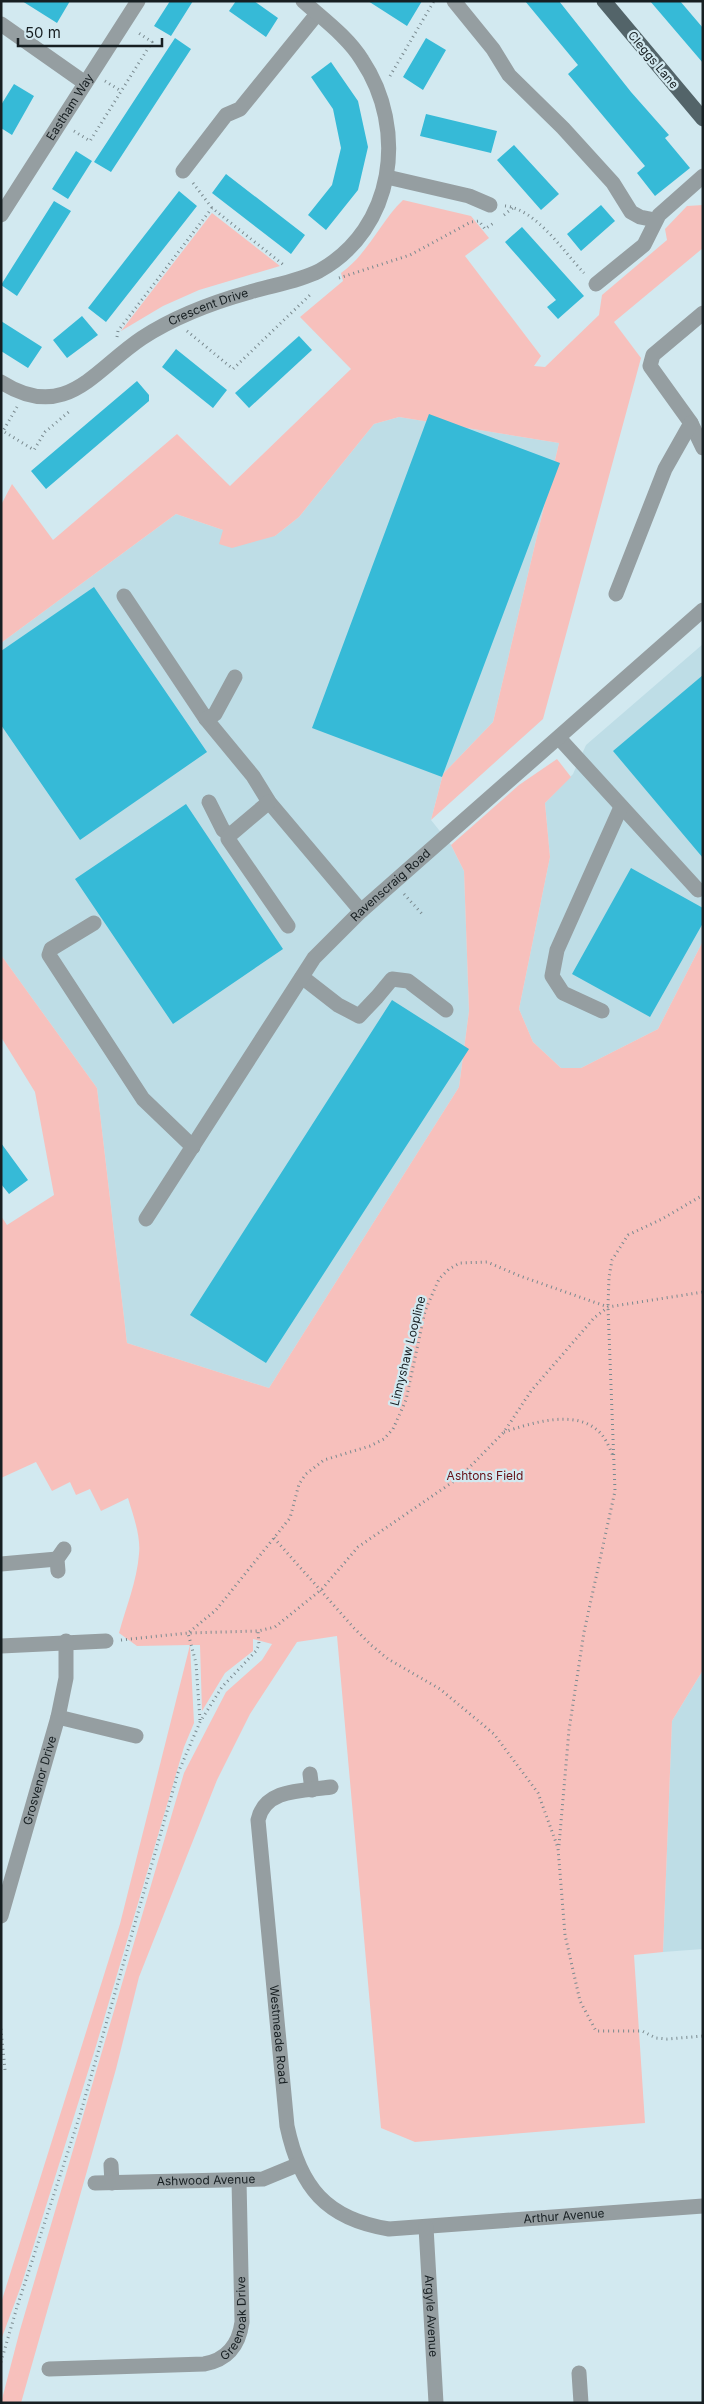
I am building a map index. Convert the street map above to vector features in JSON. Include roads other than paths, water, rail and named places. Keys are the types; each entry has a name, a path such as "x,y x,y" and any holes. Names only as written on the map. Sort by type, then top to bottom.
{"main road":[{"name":"Cleggs Lane","path":"604,1 703,119"}],"street":[{"name":"Eastham Way","path":"1,215 138,1"},
{"name":"Crescent Drive","path":"1,382 24,393 53,396 80,388 143,338 203,308 248,292 317,272 348,250 361,234 372,218 381,199 387,177 390,140 387,118 377,87 362,58 303,1"},
{"path":"454,1 493,49 509,75 557,121 613,183 631,212 640,217 655,220"},
{"path":"183,171 226,115 240,109 317,14"},
{"path":"1,24 85,83"},
{"path":"596,284 644,245 655,220 703,176"},
{"path":"387,177 469,196 490,204"},
{"path":"703,313 653,355 650,366 691,423 703,448"},
{"path":"616,594 665,469 691,423"},
{"path":"124,596 206,719 254,776 270,802 361,911"},
{"name":"Ravenscraig Road","path":"146,1219 314,958 393,882 703,610"},
{"path":"206,719 215,714 235,678"},
{"path":"559,738 698,890"},
{"path":"209,802 223,830 230,835"},
{"path":"270,802 230,835 228,840 288,926"},
{"path":"602,1011 563,993 552,976 557,950 621,807"},
{"path":"94,923 51,950 49,955 143,1099 193,1147"},
{"path":"302,977 338,1005 359,1016 377,998 392,978 408,981 446,1010"},
{"path":"1,1564 60,1560"},
{"path":"1,1646 106,1641"},
{"name":"Grosvenor Drive","path":"1,1916 58,1717 66,1678 66,1642"},
{"path":"58,1717 136,1736"},
{"path":"310,1774 312,1790"},
{"name":"Westmeade Road","path":"331,1787 276,1796 267,1801 260,1810 258,1820 287,2126 298,2165 319,2197 331,2209 366,2225 389,2229 426,2227"},
{"path":"111,2165 112,2183"},
{"name":"Ashwood Avenue","path":"95,2183 262,2179 298,2165"},
{"name":"Greenoak Drive","path":"49,2369 66,2361 204,2364 215,2362 225,2357 234,2347 240,2336 242,2322 238,2180"},
{"name":"Arthur Avenue","path":"426,2227 703,2206"},
{"name":"Argyle Avenue","path":"426,2227 436,2403"},
{"path":"579,2373 581,2403"}],"park label":[{"name":"Ashtons Field","path":"485,1476"}]}
